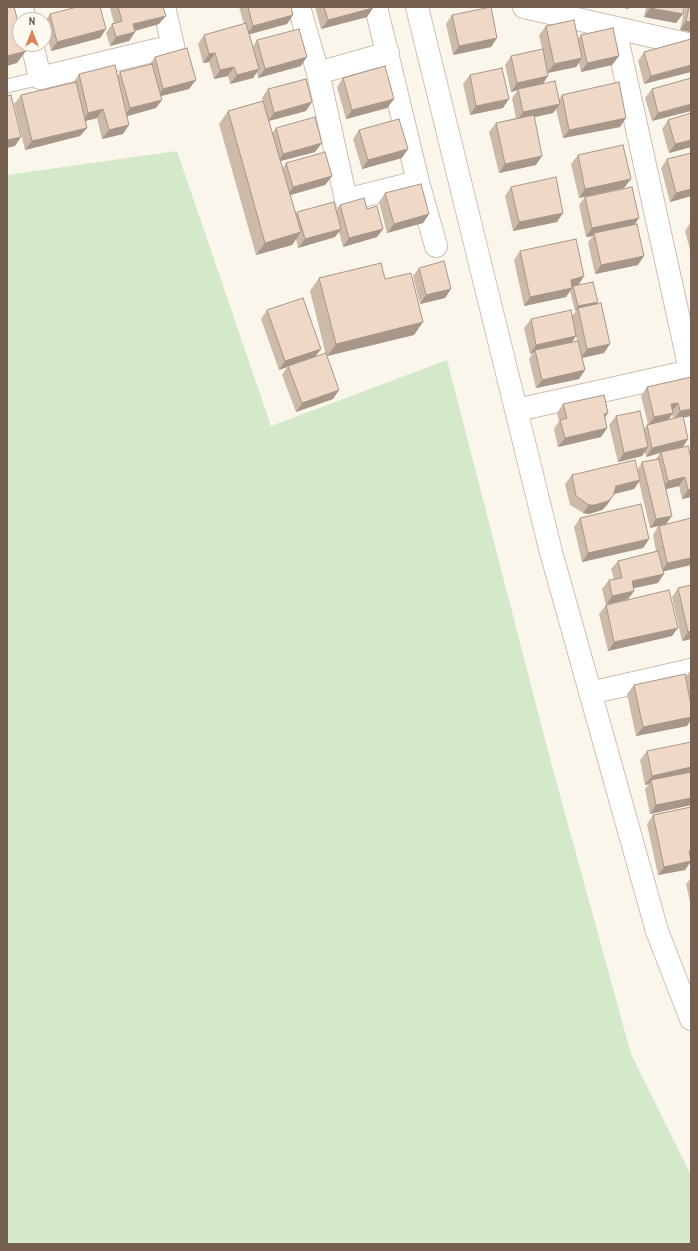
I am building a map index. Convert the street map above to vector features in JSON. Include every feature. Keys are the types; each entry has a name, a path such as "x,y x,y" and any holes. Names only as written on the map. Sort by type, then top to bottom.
{"street":[{"path":"34,52 40,78 173,46 164,7"},
{"path":"299,7 318,73 346,200 418,182"},
{"path":"376,7 418,182 436,246"},
{"path":"418,7 551,552 656,931 691,1019"},
{"path":"524,7 615,29 691,45"},
{"path":"517,410 691,372 615,29"},
{"path":"318,73 388,53"},
{"path":"590,693 691,670"}],"lane":[{"path":"7,86 40,78"}],"green space":[{"path":"177,151 271,426 447,360 549,755 631,1054 691,1175 691,1244 7,1244 7,175"}],"building":[{"path":"7,7 14,7 15,12 12,12 12,52 22,52 7,56"},
{"path":"77,7 100,7 106,29 57,42 52,22 52,13"},
{"path":"118,7 163,7 166,16 133,24 135,32 116,37 112,24 122,21"},
{"path":"248,7 291,7 293,15 253,26"},
{"path":"324,7 373,7 373,8 328,20"},
{"path":"491,7 497,38 459,46 452,15"},
{"path":"650,7 684,7 683,14"},
{"path":"689,7 691,7 691,22 686,21"},
{"path":"574,20 582,58 554,64 546,26"},
{"path":"246,23 259,69 237,75 234,67 220,70 215,53 209,54 204,35"},
{"path":"613,28 619,56 587,63 581,35"},
{"path":"299,29 307,57 265,69 257,40"},
{"path":"691,39 691,65 651,76 644,52"},
{"path":"187,48 196,80 163,89 155,57"},
{"path":"543,49 548,76 517,83 511,56"},
{"path":"152,64 162,100 130,108 120,72"},
{"path":"115,65 129,125 109,130 103,109 88,113 79,74"},
{"path":"385,66 394,99 352,110 343,78"},
{"path":"502,68 509,99 476,106 470,75"},
{"path":"691,78 691,104 658,113 652,89"},
{"path":"306,79 312,102 274,113 268,89"},
{"path":"555,81 560,104 523,112 518,89"},
{"path":"76,82 87,128 32,141 21,95"},
{"path":"619,82 626,118 569,130 562,95"},
{"path":"11,95 21,137 7,140 7,96"},
{"path":"263,101 301,232 265,243 228,111"},
{"path":"691,113 691,140 675,144 668,120"},
{"path":"534,115 542,156 505,164 496,123"},
{"path":"315,117 322,143 283,154 276,128"},
{"path":"399,119 408,149 368,160 359,130"},
{"path":"623,145 631,179 585,189 578,155"},
{"path":"325,152 332,176 293,187 286,163"},
{"path":"691,153 691,189 676,193 667,159"},
{"path":"556,177 563,213 519,222 511,187"},
{"path":"421,184 429,214 394,224 385,193"},
{"path":"632,187 639,218 592,228 585,197"},
{"path":"364,198 367,209 377,206 383,229 349,238 340,205"},
{"path":"334,202 341,229 305,239 297,212"},
{"path":"637,224 644,256 601,265 594,233"},
{"path":"576,239 584,276 571,280 572,288 530,297 520,251"},
{"path":"444,261 451,289 426,295 419,268"},
{"path":"381,263 385,279 411,273 423,322 336,344 319,278"},
{"path":"593,282 598,302 578,306 573,286"},
{"path":"303,298 321,349 285,361 267,310"},
{"path":"601,303 610,344 587,349 578,308"},
{"path":"571,310 576,336 536,345 531,319"},
{"path":"578,341 585,370 542,380 535,350"},
{"path":"326,353 339,390 302,403 288,366"},
{"path":"691,377 691,409 680,411 678,403 671,404 673,413 654,417 647,387"},
{"path":"604,395 608,413 604,414 607,428 565,438 560,420 567,418 563,404"},
{"path":"640,411 648,447 624,453 616,416"},
{"path":"683,416 688,439 652,448 647,425"},
{"path":"688,446 690,455 691,454 691,489 688,490 685,477 668,481 661,452"},
{"path":"659,459 672,516 656,519 642,462"},
{"path":"635,460 640,480 616,486 613,496 608,501 595,505 589,505 576,496 572,475"},
{"path":"641,504 649,539 588,553 580,518"},
{"path":"691,518 691,558 667,563 659,526"},
{"path":"658,551 664,574 632,581 634,591 612,596 609,580 622,578 618,561"},
{"path":"691,585 691,631 688,632 678,588"},
{"path":"669,590 678,628 614,642 606,605"},
{"path":"685,674 691,705 691,717 643,727 634,685"},
{"path":"691,742 691,767 652,776 647,751"},
{"path":"691,772 691,798 656,805 651,780"},
{"path":"691,807 691,851 689,851 691,861 664,867 653,815"}]}
